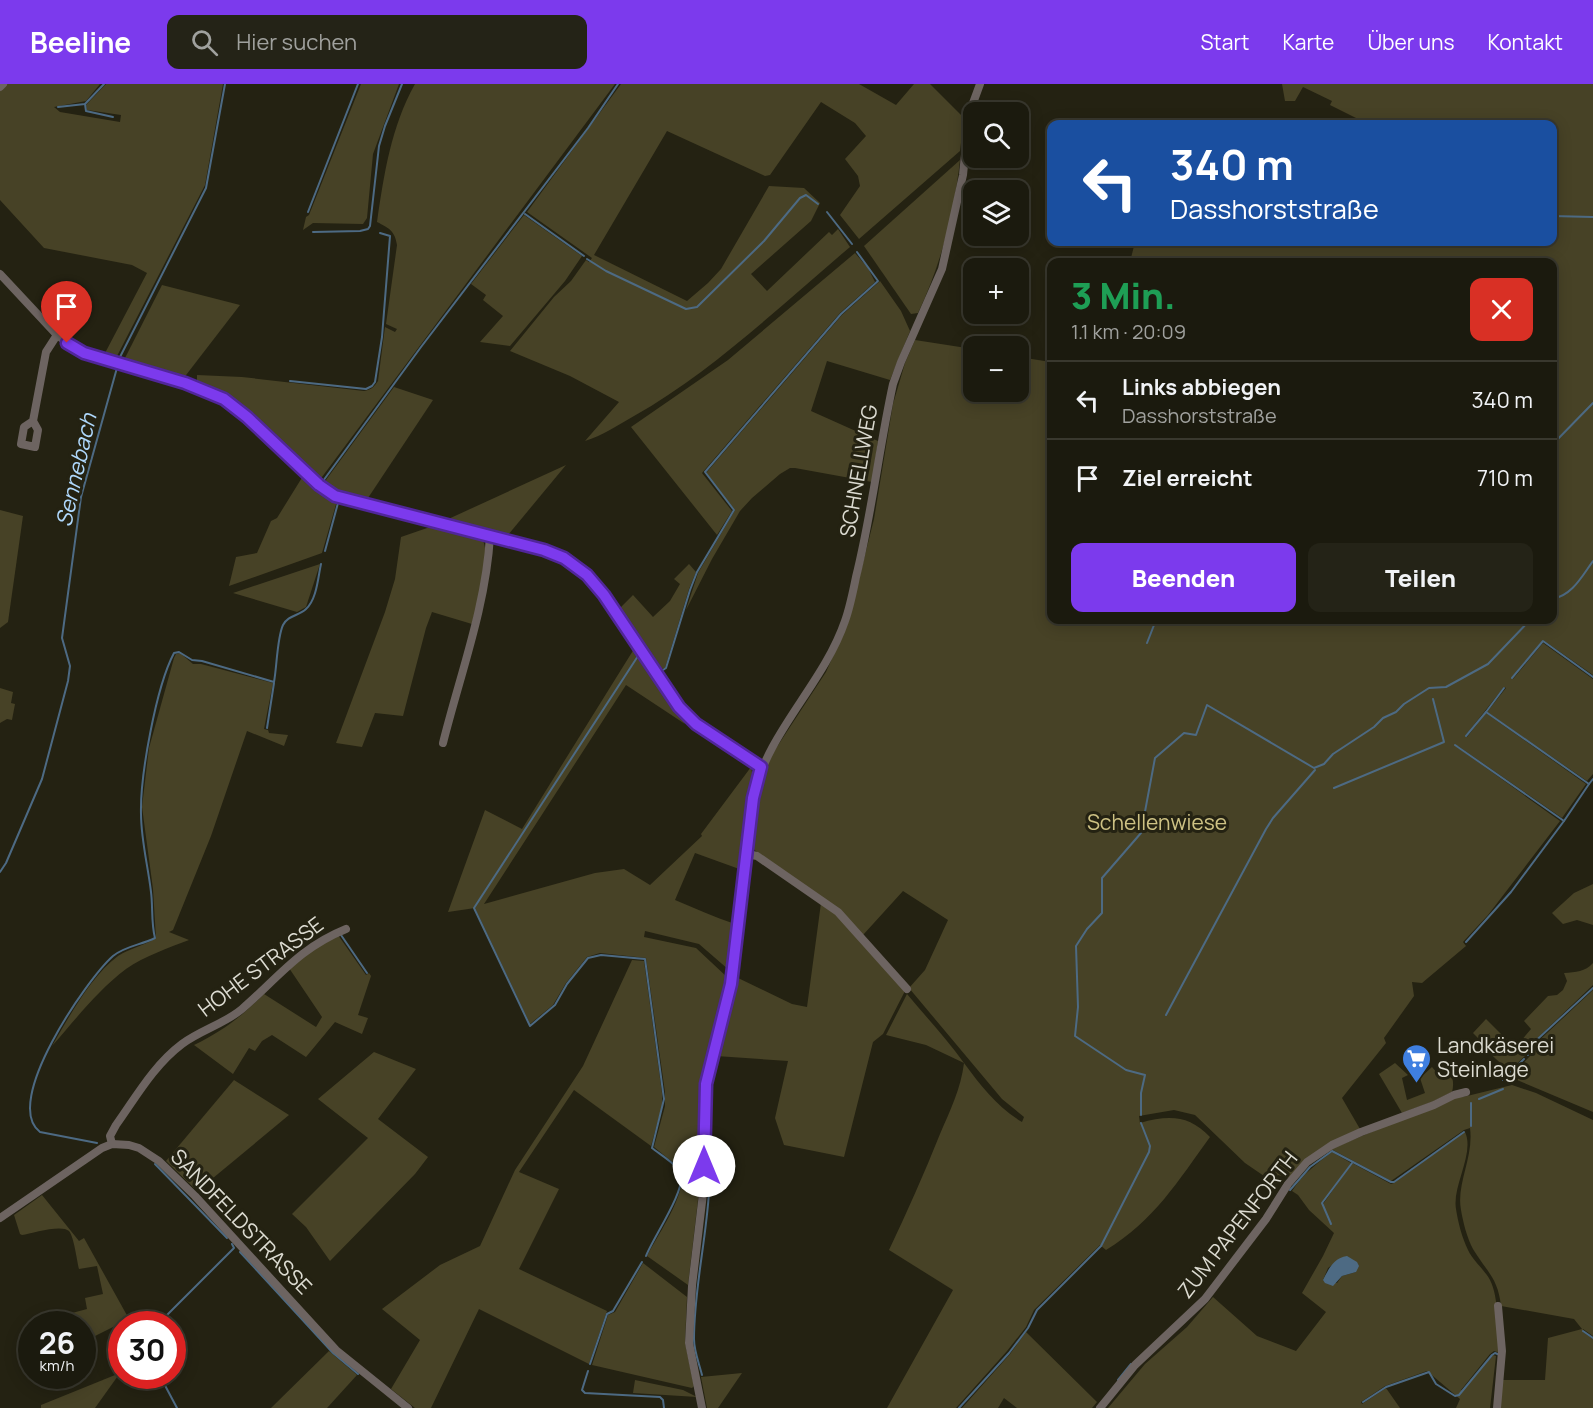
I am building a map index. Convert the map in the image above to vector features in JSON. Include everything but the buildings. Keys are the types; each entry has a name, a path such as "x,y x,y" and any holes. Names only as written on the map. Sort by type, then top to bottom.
{"street":[{"name":"SCHNELLWEG","path":"702,1408 689,1343 692,1286 704,1185 706,1084 731,984 753,798 761,767 768,753 821,670 845,620 866,534 893,384 942,269 963,175 969,114 980,84"},
{"path":"0,274 57,335 84,353 124,363 185,383 224,399 247,417 319,485 335,496 544,550 564,558 587,575 604,595 679,707 696,724 761,767"},
{"path":"33,421 46,352 57,335"},
{"path":"443,743 483,593 490,536"},
{"path":"748,854 757,856 838,912 907,989"},
{"name":"HOHE STRASSE","path":"112,1144 110,1136 116,1125 167,1057 183,1044 241,1010 290,963 307,950 321,940 346,929"},
{"name":"ZUM PAPENFORTH","path":"1100,1408 1136,1365 1205,1299 1266,1219 1287,1184 1306,1162 1332,1145 1361,1132 1466,1092"},
{"name":"SANDFELDSTRASSE","path":"112,1144 121,1143 139,1148 159,1161 195,1196 336,1350 408,1408"},
{"path":"0,1218 85,1159 112,1144"},
{"path":"1497,1408 1502,1369 1498,1306"}],"green space":[{"path":"7,84 100,84 86,101 54,107 60,112 120,122 121,115 87,110 86,105 106,84 223,84 205,185 116,358 104,355 147,273 132,265 44,248 0,200 0,91"},
{"path":"361,84 399,84 373,154 367,218 363,224 313,223 303,230 306,217 309,215"},
{"path":"415,84 615,84 319,481 248,412 224,395 197,383 197,375 242,377 364,391 374,387 377,383 385,327 395,332 397,329 386,324 397,245 391,230 377,222 394,134"},
{"path":"621,84 859,84 896,105 914,84 930,84 963,117 960,151 859,239 840,215 860,186 858,176 845,159 866,136 855,123 821,102 770,175 765,176 667,131 594,255 687,301 721,269 769,186 804,188 820,203 811,221 751,274 767,291 829,232 832,235 838,229 850,247 745,337 691,379 634,416 585,441 619,402 570,376 510,351 554,297 571,281 586,260 589,262 592,258 527,212"},
{"name":"Schellenwiese","path":"1282,84 1593,84 1593,675 1543,640 1511,678 1513,679 1543,643 1593,679 1593,774 1587,781 1487,712 1506,688 1504,687 1465,736 1467,737 1486,713 1586,784 1562,818 1457,747 1560,821 1488,915 1463,942 1466,946 1422,983 1412,982 1414,996 1384,1038 1386,1043 1342,1098 1360,1129 1288,1178 1278,1175 1274,1183 1245,1163 1195,1115 1174,1110 1139,1116 1140,1123 1169,1118 1186,1121 1194,1124 1210,1137 1152,1213 1123,1239 1106,1250 1100,1245 1034,1310 1026,1327 1007,1351 956,1408 887,1408 953,1290 889,1250 951,1108 964,1063 997,1103 1022,1122 1024,1117 1002,1099 909,988 925,970 948,920 903,891 863,935 752,848 761,780 771,756 826,672 848,623 874,519 893,404 905,363 915,340 963,347 963,402 1029,402 1029,359 1047,361 1047,624 1557,624 1557,258 1131,258 1134,246 1557,246 1557,120 1360,120 1330,105 1332,101 1303,87 1295,101 1285,101"},
{"path":"960,160 954,200 940,257 918,313 911,314 864,246"},
{"path":"524,215 582,256 565,281 510,346 480,342 503,316 483,300 486,295 471,284"},
{"path":"855,253 868,268 875,282 840,313 702,473 732,511 717,535 631,427 728,360"},
{"path":"880,281 901,311 910,331 890,380 827,361 811,411 878,441 872,482 795,468 790,468 780,474 740,511 686,610 698,573 735,510 706,473 842,315"},
{"path":"162,285 240,305 183,379 124,360"},
{"path":"394,387 433,400 368,498 337,492 323,484"},
{"path":"566,465 508,535 444,521"},
{"path":"303,476 323,494 337,501 322,553 229,586 236,557 257,553 271,521 277,518"},
{"path":"0,510 23,516 8,622 0,628"},
{"path":"430,527 483,540 485,571 472,624 432,612 403,716 375,713 362,747 336,743 385,612 395,579 401,537"},
{"path":"320,564 306,607 297,612 233,593"},
{"path":"689,564 696,572 665,668 662,669 620,608 633,595 653,617 670,601 680,584 674,579"},
{"path":"634,649 685,724 626,685 484,904 595,873 624,869 650,885 702,836 701,834 751,767 753,778 742,870 695,853 675,900 735,924 729,970 699,944 645,931 644,937 696,948 727,977 702,1083 699,1191 688,1285 647,1256 676,1201 682,1178 681,1169 654,1147 665,1106 665,1092 646,958 600,953 587,957 566,983 553,1005 530,1024 475,908 448,912 485,810 522,829"},
{"path":"180,653 193,664 201,664 273,683 264,729 269,733 288,735 284,746 247,731 211,836 173,930 169,932 189,940 149,956 126,969 96,996 52,1046 81,998 108,964 123,953 156,938 153,889 142,807 149,748 174,658"},
{"path":"0,688 13,692 11,703 15,704 12,720 7,719 0,723"},
{"path":"1593,884 1593,925 1577,920 1563,924 1552,913 1574,893"},
{"path":"821,903 836,914 905,991 883,1034 873,1042 844,1157 784,1145 775,1118 788,1061 716,1056 736,977 792,1004 807,1007"},
{"path":"338,935 366,975 369,973 371,976 358,1015 368,1018 362,1034 335,1022 306,1057 272,1035 262,1041 255,1051 249,1048 233,1074 194,1045 231,1023 264,994 316,1027 322,1017 289,968 309,952"},
{"path":"632,960 644,961 662,1093 662,1106 651,1146 574,1090 519,1172 559,1189 519,1269 607,1311 589,1364 479,1309 431,1408 415,1408 391,1389 420,1340 382,1309 440,1265 480,1246 515,1170 583,1066"},
{"path":"1593,963 1593,985 1528,1047 1528,1053 1509,1071 1483,1047 1485,1045 1473,1033 1486,1019 1515,1048 1531,1029 1524,1021 1548,996 1557,995 1563,990 1567,981 1564,973 1583,970"},
{"path":"1593,990 1593,1112 1510,1077 1531,1055 1531,1048"},
{"path":"907,994 944,1037 964,1063 926,1045 886,1035"},
{"path":"374,1052 416,1069 378,1119 428,1157 415,1174 330,1261 306,1227 292,1214 368,1138 318,1099"},
{"path":"1395,1063 1408,1075 1402,1078 1407,1100 1425,1093 1420,1078 1432,1067 1437,1073 1445,1067 1447,1069 1453,1081 1452,1092 1402,1113 1379,1074"},
{"path":"234,1080 289,1115 201,1188 194,1188 166,1161"},
{"path":"1512,1085 1536,1093 1593,1120 1593,1336 1583,1329 1583,1332 1593,1339 1593,1408 1499,1408 1503,1380 1545,1380 1548,1338 1582,1329 1574,1319 1501,1306 1495,1282 1469,1240 1461,1210 1461,1190 1470,1149 1470,1128 1391,1181 1331,1149 1455,1097"},
{"path":"1465,1132 1467,1150 1457,1190 1456,1209 1460,1230 1468,1250 1488,1276 1493,1287 1497,1305 1500,1353 1494,1351 1490,1354 1461,1390 1463,1391 1493,1355 1496,1356 1490,1408 1456,1408 1460,1399 1427,1371 1385,1386 1361,1402 1362,1404 1386,1388 1400,1408 1108,1408 1145,1364 1187,1327 1213,1297 1257,1336 1296,1351 1326,1312 1302,1293 1334,1233 1292,1191 1305,1174 1332,1152 1351,1163 1322,1204 1330,1224 1323,1204 1352,1163 1391,1184","holes":["1336,1262 1356,1272 1342,1276 1337,1283 1323,1280 1328,1268"]},
{"path":"42,1195 79,1241 84,1238 125,1311 108,1311 108,1330 96,1336 96,1311 80,1311 87,1309 85,1298 103,1294 97,1266 79,1269 69,1231 60,1228 22,1235 14,1215"},
{"path":"643,1263 687,1297 685,1342 694,1386 692,1388 592,1365 608,1315 615,1312"},
{"path":"1026,1332 1097,1402 1092,1408 1017,1408 1004,1398 998,1408 962,1408 1010,1354"},
{"path":"329,1351 357,1375 327,1408 271,1408"},
{"path":"742,1373 718,1408 707,1408 701,1377"},
{"path":"108,1378 109,1389 95,1408 41,1408 41,1405 80,1389 96,1389 96,1383"},
{"path":"635,1380 683,1390 697,1397 633,1393"}],"water":[{"path":"1347,1256 1357,1262 1359,1266 1356,1272 1342,1276 1333,1286 1325,1283 1323,1280 1332,1264"}],"waterway":[{"path":"58,107 85,104 104,84"},
{"name":"Sennebach","path":"0,872 42,779 68,681 70,666 62,638 81,497 120,357 206,188 225,84"},
{"path":"308,212 358,84"},
{"path":"313,232 360,231 370,226 379,146 402,84"},
{"path":"323,481 421,347 588,128 618,84"},
{"path":"85,104 86,111 113,117"},
{"path":"587,259 606,271 686,309 697,307 764,241 800,198 806,195 818,204"},
{"path":"827,212 852,244"},
{"path":"525,214 584,256"},
{"path":"1557,216 1593,217"},
{"path":"290,381 366,389 375,382 382,337 390,236 380,233"},
{"path":"663,670 666,668 697,572 734,510 705,472 841,314 878,281 857,252"},
{"path":"1557,440 1593,403"},
{"path":"325,551 338,503"},
{"path":"1557,598 1571,590 1593,561"},
{"path":"97,1143 40,1132 31,1117 31,1096 39,1070 52,1042 85,989 113,956 155,938 142,834 141,798 150,732 167,668 174,653 179,652 192,660 274,682 278,645 283,625 288,619 310,605 315,594 321,564"},
{"path":"1147,643 1154,624"},
{"path":"1141,1115 1141,1093 1145,1075 1126,1070 1075,1036 1078,1007 1076,946 1087,929 1102,913 1102,878 1141,833 1155,758 1184,733 1196,735 1207,705 1314,768 1324,764 1333,754 1429,688 1446,687 1488,664 1526,624"},
{"path":"1512,678 1543,641 1593,677"},
{"path":"638,656 474,908 530,1026 555,1005 567,984 588,958 601,955 645,959 664,1099 652,1148 673,1163 681,1173 679,1191 646,1256"},
{"path":"267,728 274,683"},
{"path":"1486,712 1504,688"},
{"path":"1334,788 1444,742 1433,699"},
{"path":"1466,736 1486,712 1589,784 1593,779"},
{"path":"1455,745 1564,821 1589,784"},
{"path":"1166,1015 1266,829 1315,770"},
{"path":"1466,942 1511,892 1564,821"},
{"path":"341,935 367,973"},
{"path":"1528,1055 1529,1047 1593,988"},
{"path":"1503,1080 1524,1059"},
{"path":"702,1375 694,1339 709,1192 710,1099 714,1068"},
{"path":"1479,1099 1503,1089"},
{"path":"1471,1103 1471,1126"},
{"path":"959,1408 1009,1353 1028,1328 1037,1310 1101,1246 1149,1152 1150,1146 1141,1123"},
{"path":"1290,1190 1310,1167 1332,1151 1394,1182 1464,1132"},
{"path":"1331,1224 1322,1203 1352,1163"},
{"path":"155,1164 227,1238"},
{"path":"171,1311 234,1248 232,1244"},
{"path":"240,1252 333,1353 358,1374"},
{"path":"590,1364 607,1314 613,1311 642,1262"},
{"path":"1583,1331 1593,1338"},
{"path":"1363,1402 1386,1387 1429,1372 1436,1384 1455,1396 1459,1395 1492,1355 1495,1353 1500,1355"},
{"path":"1118,1380 1131,1364"},
{"path":"588,1371 582,1390 585,1393 660,1397 664,1408"},
{"path":"167,1389 177,1408"}],"place":[{"name":"Landkäserei Steinlage","path":"1416,1084"}],"route":[{"path":"67,343 84,353 124,363 185,383 224,399 236,407 319,485 335,496 544,550 564,558 587,575 604,595 679,707 696,724 761,767 753,798 731,984 708,1069 704,1110 704,1166"}]}
